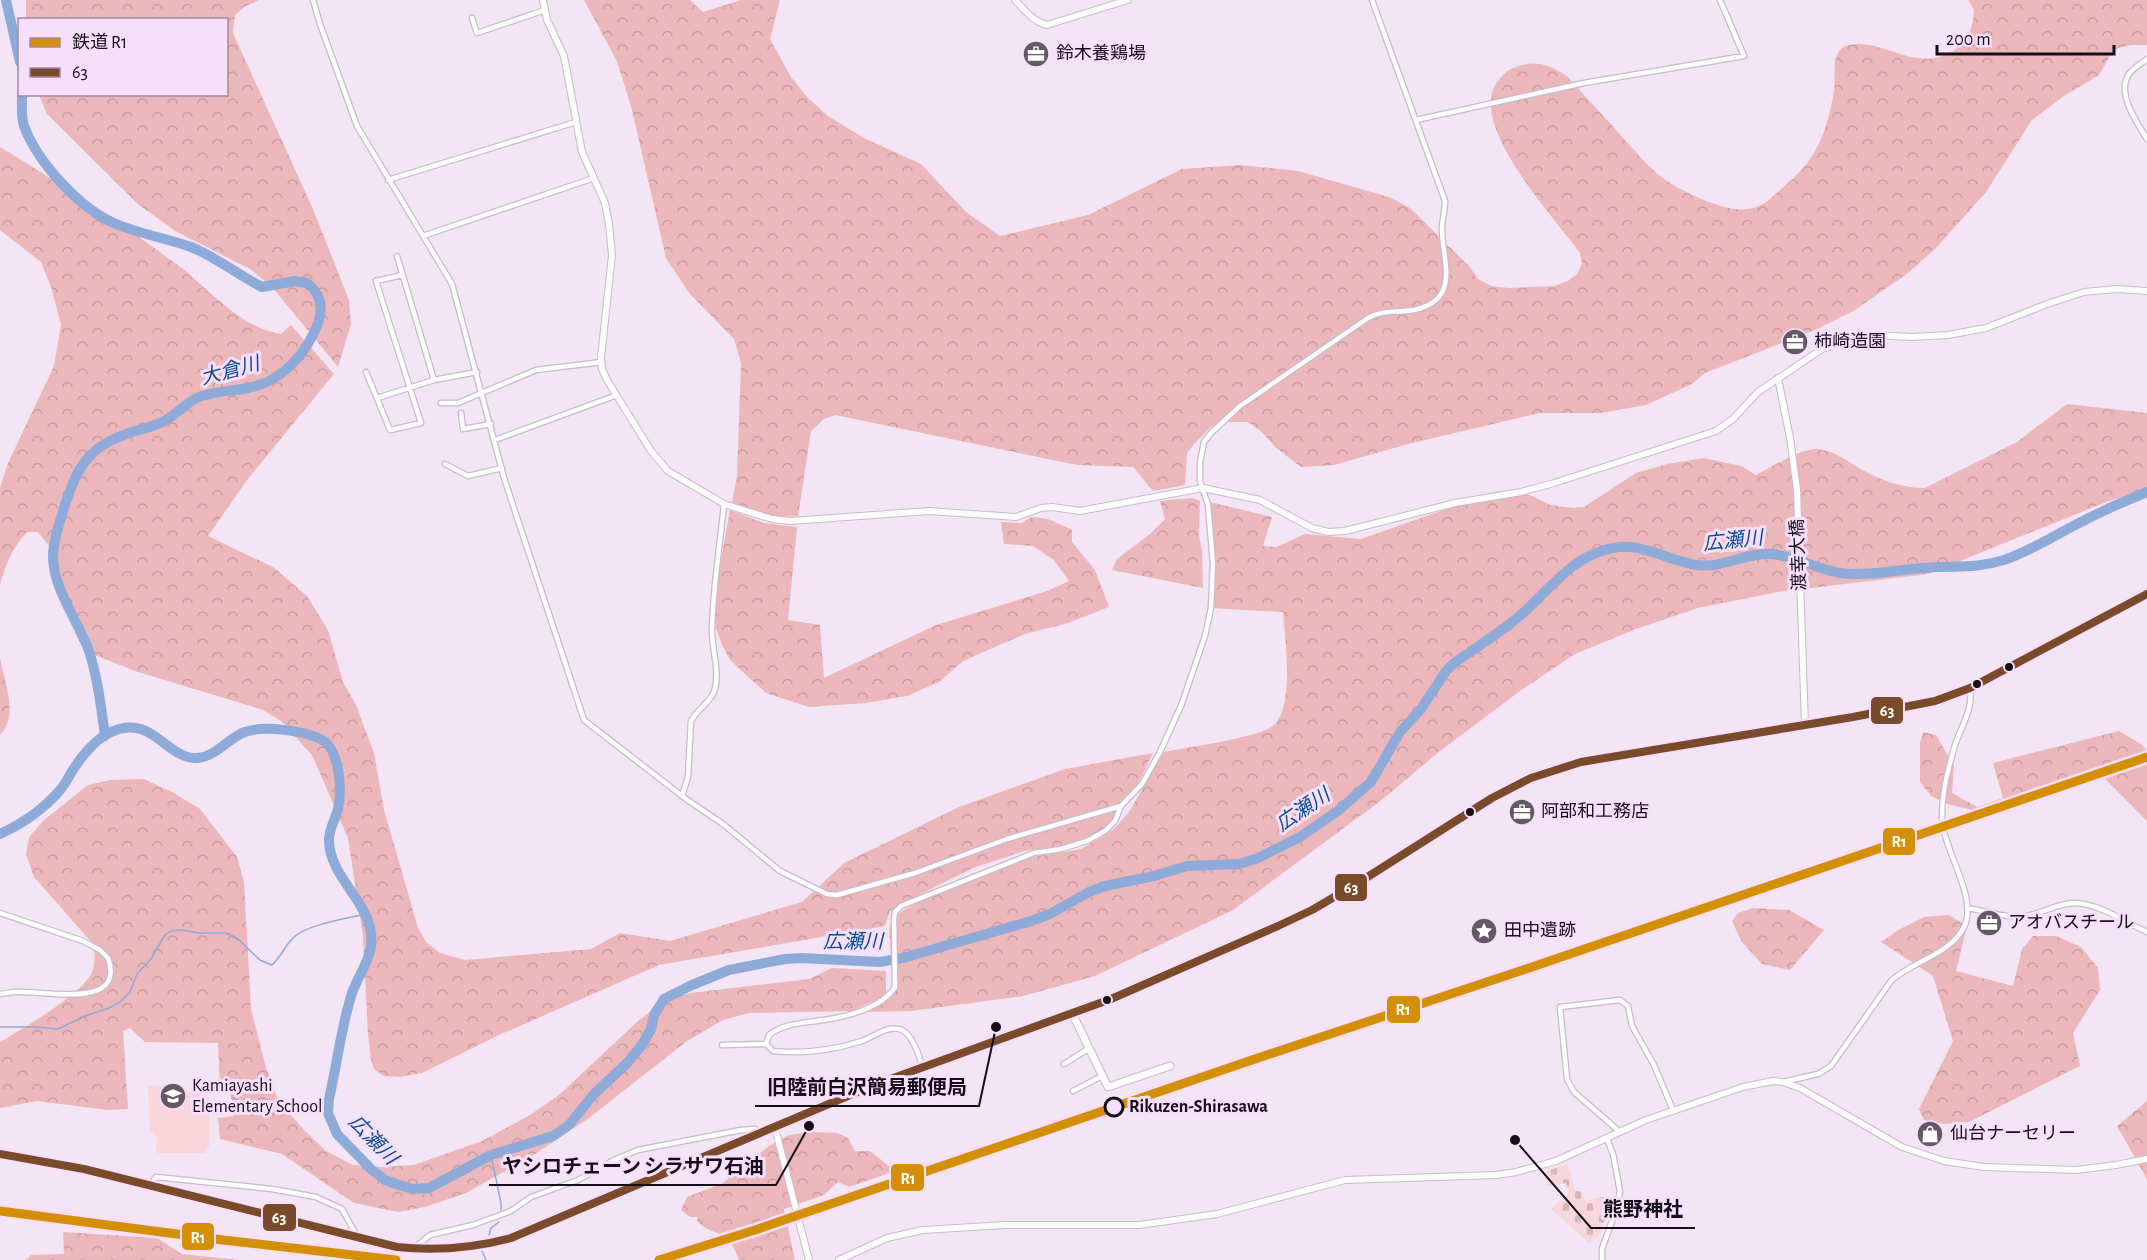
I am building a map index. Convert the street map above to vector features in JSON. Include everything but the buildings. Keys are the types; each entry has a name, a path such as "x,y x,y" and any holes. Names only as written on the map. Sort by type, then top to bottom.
{"highway":[{"path":"0,1154 84,1168 358,1238 413,1249 472,1247 511,1238 922,1066 1072,1013 1171,973 1312,910 1492,798 1531,777 1581,762 1935,701 1970,688 2147,594"}],"main road":[{"path":"1072,1013 1108,1088 1170,1066"}],"street":[{"path":"314,0 320,24 357,126 452,284 502,468 584,720 682,796 723,824 780,871 818,890 834,895 915,873 1007,839 1121,806"},
{"path":"543,0 547,20 564,56 582,152 605,203 609,224 612,255 602,362 607,380 660,463 668,471 724,504 772,519 791,521 878,513 929,512 1016,516 1041,508 1087,510 1203,488 1260,500 1312,528 1328,532 1345,531 1455,503 1521,492 1716,431 1733,419 1758,392 1778,378 1822,350 1851,337 1870,335 1912,338 1948,336 1986,328 2047,303 2084,292 2117,289 2147,291"},
{"path":"1016,0 1031,17 1040,24 1047,25 1128,0"},
{"path":"766,1044 769,1035 782,1027 850,1014 881,1001 889,995 895,987 894,919 898,908 909,901 1034,853 1061,849 1087,841 1109,827 1121,806 1142,784 1160,752 1181,706 1205,636 1211,608 1213,564 1208,505 1200,481 1200,462 1204,442 1240,406 1368,318 1379,312 1419,309 1436,298 1446,286 1447,269 1442,228 1445,201 1372,0"},
{"path":"1416,120 1584,82 1744,56 1719,0"},
{"path":"472,18 477,33 545,10"},
{"path":"2147,59 2130,72 2126,79 2125,90 2128,103 2147,139"},
{"path":"388,180 576,122"},
{"path":"423,236 594,178"},
{"path":"397,256 434,380"},
{"path":"366,372 390,430 422,423 376,281 402,275"},
{"path":"441,403 458,403 536,370 602,362"},
{"path":"377,398 434,380 477,372"},
{"name":"渡幸大橋","path":"1778,378 1790,438 1797,495 1805,725"},
{"path":"495,440 617,396"},
{"path":"461,413 463,429 491,424"},
{"path":"446,464 468,476 502,468"},
{"path":"682,796 687,777 691,721 712,696 715,688 712,631 724,504"},
{"path":"839,1260 887,1238 923,1230 1005,1225 1139,1225 1217,1214 1345,1180 1497,1175 1516,1172 1556,1161 1672,1110 1763,1082 1783,1082 1818,1074 1831,1066 1891,981 1903,971 1940,951 1959,934 1966,921 1967,908 1963,882 1946,843 1942,826 1942,804 1943,789 1951,760 1972,700 1970,688"},
{"path":"1967,908 2010,916 2025,916 2065,904 2077,903 2106,912 2147,932"},
{"path":"0,913 91,945 108,958 111,972 106,985 85,994 20,992 0,994"},
{"path":"1620,1132 1574,1092 1568,1079 1560,1007 1620,1000 1628,1006 1632,1026 1654,1065 1672,1110"},
{"path":"722,1045 766,1044 773,1051 831,1049 897,1029 909,1036 922,1066"},
{"path":"1064,1064 1088,1049"},
{"path":"1073,1091 1102,1076"},
{"path":"1783,1082 1800,1088 1902,1148 1944,1161 1984,1167 2076,1170 2147,1159"},
{"path":"776,1128 809,1260"},
{"path":"413,1249 430,1234 473,1225 511,1211 531,1197 578,1180 638,1150 741,1130 755,1129 758,1135"},
{"path":"1602,1260 1602,1249 1617,1207 1620,1191 1607,1139"},
{"path":"150,1185 156,1178 272,1189 316,1197 342,1209 358,1238"}],"green space":[{"path":"26,0 259,0 244,7 235,15 233,33 313,209 349,300 351,324 338,367 273,288 250,269 177,232 139,205 47,114 39,96 228,96 228,18 26,18"},
{"path":"584,0 690,0 703,12 741,0 780,0 770,39 791,77 807,97 828,116 864,138 921,164 966,212 1000,236 1088,215 1182,169 1240,165 1298,171 1389,197 1410,208 1469,266 1478,279 1491,286 1509,288 1554,286 1568,281 1577,274 1582,264 1580,253 1535,195 1503,146 1494,122 1491,100 1497,82 1511,69 1533,63 1546,65 1567,76 1643,160 1664,179 1706,201 1724,207 1742,209 1764,204 1794,178 1812,157 1827,121 1834,91 1836,59 1841,49 1846,46 1859,44 1872,46 1927,59 1942,56 1961,45 1970,32 1974,10 1968,0 2147,0 2147,45 2118,48 2110,56 2099,75 2064,96 2032,120 1986,192 1936,248 1908,273 1855,310 1815,330 1705,373 1692,384 1646,405 1601,413 1540,413 1408,444 1334,465 1301,467 1248,422 1228,422 1211,427 1187,453 1185,485 1153,491 1133,467 1077,465 835,415 824,419 811,431 798,516 765,517 732,502 737,475 741,363 734,339 690,294 666,258 632,110 617,61"},
{"path":"0,147 135,234 183,269 216,299 253,325 281,334 291,325 334,374 247,480 208,536 273,567 307,596 328,630 343,682 356,705 374,753 384,810 418,928 426,942 440,953 465,960 591,949 620,933 670,941 802,902 844,863 959,807 1065,769 1153,753 1142,776 1122,811 1103,830 1069,845 1024,851 973,868 890,911 885,926 659,965 497,1036 422,1073 399,1077 384,1076 374,1069 371,1060 363,936 348,838 312,755 281,721 263,710 135,671 87,652 69,618 49,546 38,532 27,532 17,544 7,563 0,585 0,488 8,463 54,366 61,325 51,287 41,262 0,230"},
{"path":"2067,404 2147,413 2147,489 2106,502 1928,574 1778,592 1698,608 1636,629 1575,654 1520,691 1440,751 1383,799 1233,910 1095,976 1023,996 911,1011 861,1012 890,999 894,994 889,930 893,919 902,911 963,879 1032,857 1081,849 1115,828 1129,812 1164,752 1253,734 1273,726 1280,717 1284,704 1287,672 1283,612 1209,608 1214,536 1210,502 1272,517 1263,546 1276,547 1305,534 1361,539 1498,491 1530,495 1550,505 1584,507 1636,473 1667,464 1704,458 1741,466 1756,475 1802,452 1816,449 1839,456 1883,480 1907,487 1925,488 2017,442"},
{"path":"1192,498 1200,501 1199,536 1202,550 1203,588 1112,570 1117,559 1150,534 1165,519 1160,501"},
{"path":"730,510 764,523 797,527 788,620 820,625 824,678 936,625 1047,591 1069,581 1054,560 1033,546 1004,544 1001,522 1022,523 1031,517 1048,519 1072,530 1072,542 1095,570 1109,607 1068,623 1025,634 963,661 939,682 907,696 866,703 809,707 766,693 730,660 722,645 716,628 715,593"},
{"path":"0,659 10,709 6,727 0,735"},
{"path":"2119,731 2141,744 2147,751 2147,821 2098,772 1990,814 1951,805 1931,796 1920,782 1920,743 1923,732 1936,735 1954,766 1952,793 1977,807 2003,798 1993,763"},
{"path":"144,779 174,793 200,809 237,857 244,882 251,1009 265,1064 278,1100 326,1151 353,1165 382,1167 414,1165 482,1141 530,1115 559,1095 639,1020 668,999 691,993 809,979 832,968 886,971 886,996 851,1011 749,1013 723,1020 687,1041 589,1118 532,1156 466,1193 425,1207 398,1212 354,1203 282,1154 220,1139 218,1118 233,1116 230,1088 220,1087 218,1043 145,1042 130,1028 123,1031 128,1109 108,1110 37,1101 0,1108 0,1042 51,1010 77,990 87,981 94,962 94,945 34,877 26,854 29,837 44,820 88,785 110,780"},
{"path":"1753,908 1789,910 1824,930 1790,970 1762,964 1741,941 1732,921 1738,913"},
{"path":"1949,915 1967,926 1956,971 2013,986 2022,949 2033,936 2056,936 2081,947 2098,968 2100,990 2073,1033 2080,1066 1969,1122 1943,1124 1924,1120 1919,1109 1953,1041 1933,976 1881,942 1924,917"},
{"path":"181,1085 189,1092 198,1092 202,1096 209,1097 209,1147 204,1153 156,1153 157,1138 150,1131 148,1086"},
{"path":"2147,1101 2147,1179 2117,1126"},
{"path":"812,1132 837,1133 848,1138 855,1151 870,1151 895,1171 849,1187 838,1182 824,1195 784,1209 795,1260 739,1260 733,1246 726,1238 703,1226 697,1221 698,1217 690,1217 681,1210 687,1197 723,1183 769,1146 789,1135"},
{"path":"1568,1164 1575,1191 1581,1191 1586,1201 1607,1196 1610,1204 1601,1233 1589,1243 1551,1209 1568,1193 1566,1183 1547,1186 1544,1172"},
{"path":"63,1232 157,1238 182,1254 240,1260 26,1260 31,1255 64,1254"}],"waterway":[{"name":"大倉川","path":"6,0 18,53"},
{"name":"大倉川","path":"22,96 23,122 30,140 50,169 88,208 134,231 200,251 262,287 295,281 307,283 315,291 321,306 318,323 307,345 292,365 272,380 248,388 199,397 162,422 126,434 103,445 84,462 77,474 56,535 53,554 54,567 61,591 89,651 97,683 105,736"},
{"name":"広瀬川","path":"0,834 25,820 48,803 62,787 83,755 99,739 111,732 125,728 138,728 149,732 177,752 187,757 198,758 211,754 239,735 253,730 285,730 307,734 324,741 334,754 340,783 338,809 329,836 331,854 336,868 367,918 371,932 370,953 352,993 345,1019 328,1113 337,1134 385,1180 412,1189 429,1188 491,1155 553,1136 569,1125 593,1095 627,1063 642,1045 651,1029 654,1015 664,999 729,970 785,959 880,962 903,958 1031,921 1105,886 1154,876 1187,866 1239,864 1256,859 1300,837 1339,810 1371,782 1400,732 1421,709 1453,664 1516,619 1574,565 1596,553 1611,548 1637,548 1683,562 1706,566 1753,555 1772,554 1831,571 1851,574 1978,565 1994,563 2024,552 2097,514 2147,492"},
{"path":"0,1027 58,1029 120,1002 130,992 137,974 151,959 165,935 171,931 226,933 239,940 260,960 272,965 299,933 327,923 366,914"},
{"path":"491,1155 501,1210"},
{"path":"489,1235 491,1228 499,1222"},
{"path":"482,1251 486,1260"}],"rail line":[{"name":"R1","path":"659,1260 755,1230 2147,757"},
{"name":"R1","path":"0,1211 396,1260"}],"transit line":[{"name":"63","path":"0,1154 84,1169 397,1247 454,1248 511,1238 874,1085 1111,999 1278,926 1312,910 1492,798 1531,778 1581,762 1853,717 1935,701 1970,688 2147,594"}],"place":[{"name":"鈴木養鶏場","path":"1036,54"},
{"name":"柿崎造園","path":"1795,342"},
{"name":"阿部和工務店","path":"1522,812"},
{"name":"アオバスチール","path":"1989,923"},
{"name":"田中遺跡","path":"1484,931"},
{"name":"旧陸前白沢簡易郵便局","path":"996,1027"},
{"name":"Kamiayashi Elementary School","path":"173,1096"},
{"name":"Rikuzen-Shirasawa","path":"1114,1107"},
{"name":"ヤシロチェーン シラサワ石油","path":"809,1126"},
{"name":"仙台ナーセリー","path":"1930,1134"},
{"name":"熊野神社","path":"1515,1140"}]}
